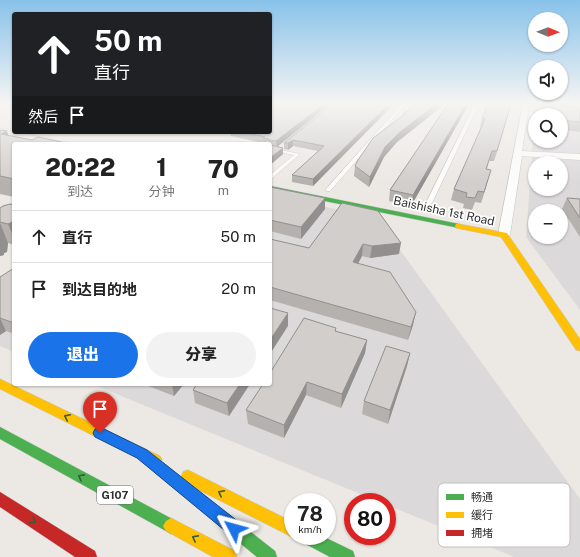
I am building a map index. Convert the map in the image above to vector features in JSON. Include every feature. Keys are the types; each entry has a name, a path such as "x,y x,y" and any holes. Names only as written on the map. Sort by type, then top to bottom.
{"main road":[{"name":"Baishisha 1st Road","path":"272,188 504,236 580,348"},
{"path":"0,384 284,525"},
{"name":"G107","path":"0,433 229,557"},
{"path":"142,454 269,557"},
{"path":"0,499 89,557"},
{"path":"323,545 346,557"}],"street":[{"path":"504,236 522,130"},
{"path":"518,153 580,157"}],"lane":[{"path":"328,190 381,130"},
{"path":"429,203 464,130"},
{"path":"278,150 284,146"},
{"path":"272,149 298,154 272,176"}],"path":[{"path":"27,134 66,142"},
{"path":"47,138 52,134"}],"shaded area":[{"path":"568,130 580,130 580,155 532,151 532,148 568,148"},
{"path":"568,159 580,160 580,310 531,244 568,244 568,204 528,204 529,196 568,196"},
{"path":"272,195 377,218 568,483 438,483 438,526 396,509 396,493 358,493 97,386 272,386"},
{"path":"528,210 528,240 526,237"},
{"path":"12,283 12,351 0,346 0,291"},
{"path":"570,485 580,499 580,557 514,557 490,547 570,547"}],"building":[{"path":"0,130 7,131 1,134 32,140 38,137 61,142 12,142 12,179 0,176"},
{"path":"272,130 290,130 276,141 269,140 269,142 264,142 269,139 263,138 265,137 251,134 272,134"},
{"path":"300,130 363,130 313,179 292,175 324,146 293,140 288,143 284,143"},
{"path":"384,130 403,130 385,147 370,177 355,166 373,138"},
{"path":"430,130 451,130 413,195 390,190"},
{"path":"480,130 503,130 497,151 492,151 486,169 491,170 484,192 478,191 475,198 466,197 467,193 454,189"},
{"path":"272,145 283,148 272,156"},
{"path":"272,187 325,198 301,227 272,220"},
{"path":"567,198 580,199 580,218"},
{"path":"342,203 378,211 401,243 372,246 363,244 353,262 390,272 416,312 411,327 272,288 272,239 309,248"},
{"path":"12,204 12,222 8,224 0,222 0,208"},
{"path":"12,269 12,322 0,318 0,277"},
{"path":"272,309 288,313 272,337"},
{"path":"304,318 336,328 335,331 367,340 342,394 307,382 284,425 246,410 262,386 272,386 272,370"},
{"path":"386,346 410,353 390,410 364,401"},
{"path":"196,386 239,386 227,403 193,390"}],"traffic: fast":[{"path":"272,188 459,226"},
{"path":"0,433 171,526"},
{"path":"142,454 269,557"},
{"path":"323,545 347,557"}],"traffic: slow":[{"path":"459,226 504,235 580,347"},
{"path":"0,384 155,460"},
{"path":"188,477 284,525"},
{"path":"171,526 229,557"}],"traffic: jam":[{"path":"0,499 89,557"}],"route":[{"path":"100,433 142,454 234,529"}]}
